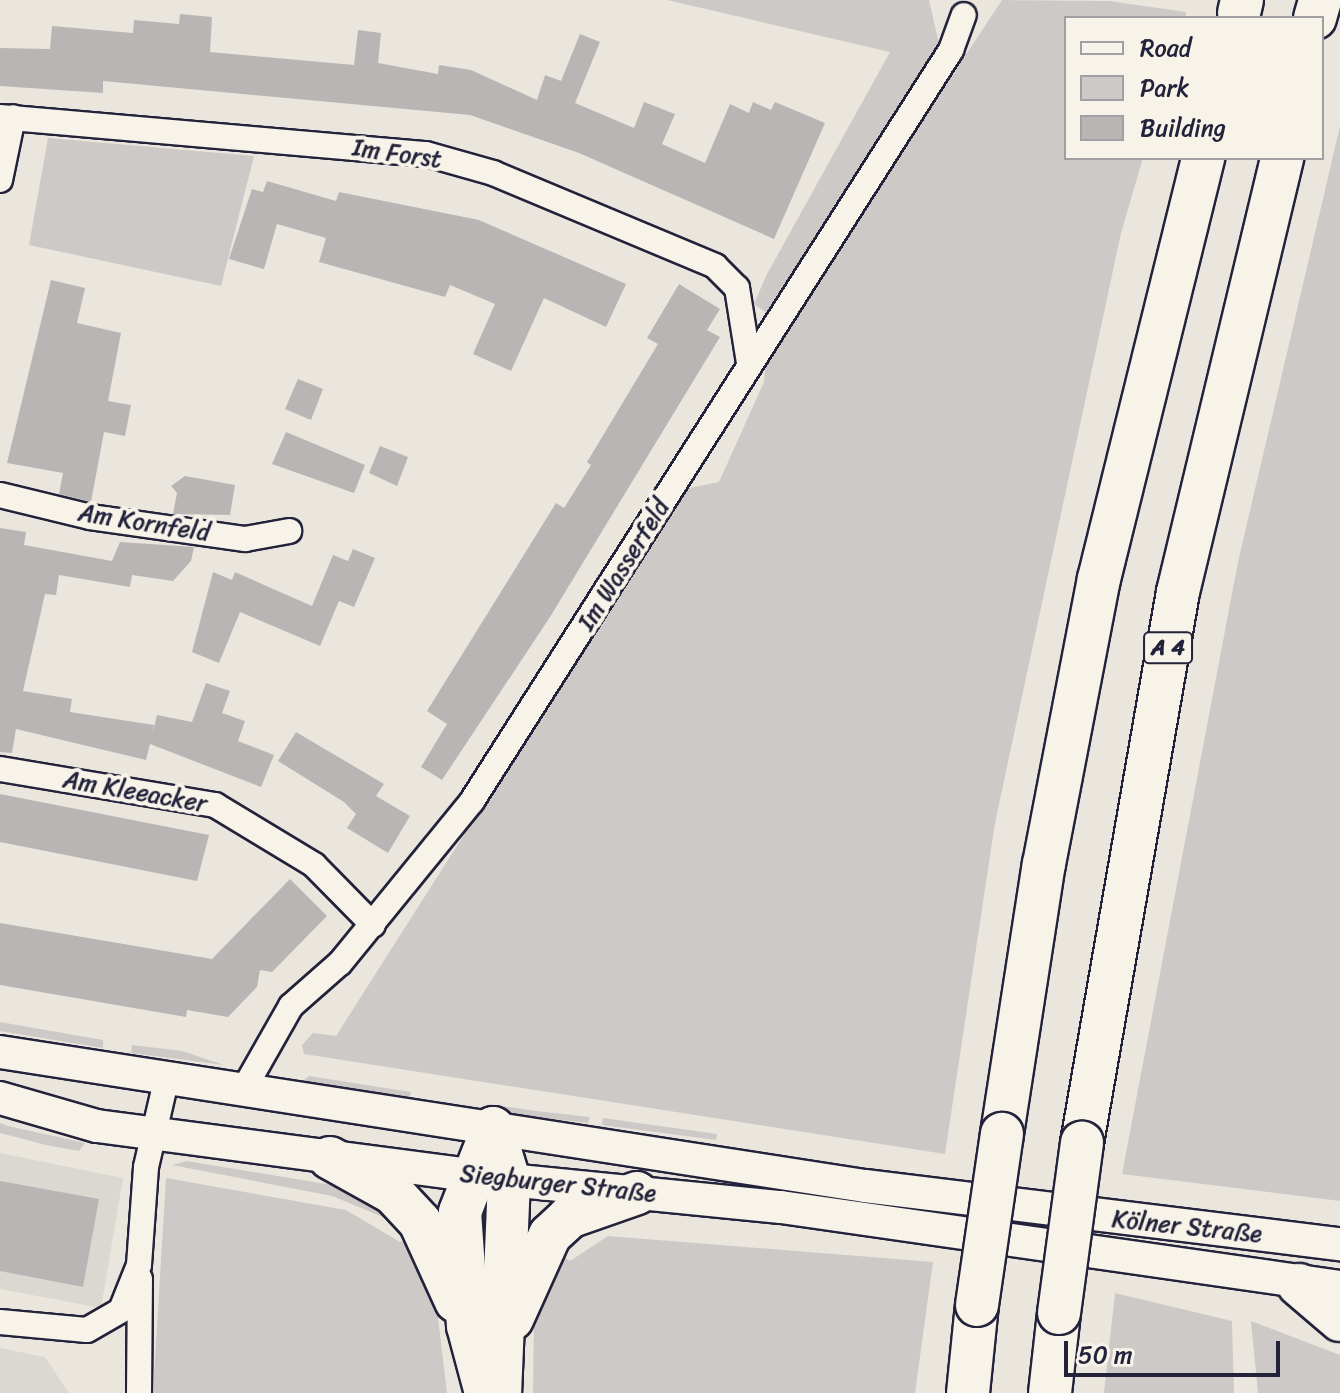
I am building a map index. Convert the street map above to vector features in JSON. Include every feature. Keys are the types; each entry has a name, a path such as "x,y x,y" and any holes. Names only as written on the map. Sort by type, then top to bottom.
{"highway":[{"path":"968,1393 977,1305 1044,864 1099,579 1203,160"},
{"name":"A 4","path":"1050,1393 1082,1143 1178,592 1282,160"},
{"path":"486,1393 484,1338 493,1128"},
{"path":"330,1158 393,1193 420,1222 484,1338 500,1393"},
{"path":"484,1338 550,1235 569,1217 637,1193"},
{"path":"1299,1285 1340,1320"}],"main road":[{"name":"Siegburger Straße","path":"0,1052 1035,1210"},
{"name":"Siegburger Straße","path":"0,1098 97,1126 154,1134 1120,1255"},
{"name":"Kölner Straße","path":"1035,1210 1340,1244"},
{"name":"Kölner Straße","path":"1120,1255 1299,1285 1340,1287"}],"street":[{"name":"Im Wasserfeld","path":"245,1087 291,1006 373,925 472,801 951,50 964,15"},
{"name":"Im Forst","path":"7,117 426,154 493,173 715,266 737,288 749,363"},
{"path":"0,180 7,117"},
{"name":"Am Kornfeld","path":"0,495 90,517 245,539 289,531"},
{"name":"Am Kleeacker","path":"0,769 215,805 314,865 373,925"},
{"path":"139,1393 139,1265 144,1185 167,1077"},
{"path":"0,1322 66,1331 102,1325 121,1310 139,1265"}],"shaded area":[{"path":"0,1153 123,1178 101,1308 0,1289"},
{"path":"0,1348 45,1357 69,1393 0,1393"}],"green space":[{"path":"667,0 929,0 939,44 768,314 754,304 766,276 890,52"},
{"path":"1002,0 1109,1 1186,12 1185,16 1064,16 1064,160 1142,160 1121,233 995,823 945,1154 304,1054 302,1045 313,1033 336,1036 684,489 719,482 764,382 766,358"},
{"path":"1340,126 1340,1201 1122,1174 1238,562"},
{"path":"48,138 254,156 221,286 29,245"},
{"path":"0,1022 103,1040 103,1048 0,1031"},
{"path":"132,1045 182,1051 224,1065 131,1053"},
{"path":"309,1076 411,1092 410,1098 303,1081"},
{"path":"489,1104 590,1117 588,1123 553,1119 489,1110"},
{"path":"603,1118 717,1134 716,1140 602,1125"},
{"path":"0,1123 85,1143 79,1151 46,1145 0,1133"},
{"path":"187,1161 359,1192 400,1224 332,1196 172,1165"},
{"path":"166,1178 346,1210 400,1242 414,1240 435,1293 447,1393 153,1393"},
{"path":"608,1236 933,1262 915,1393 533,1393 534,1317 555,1251 570,1261"},
{"path":"1115,1293 1232,1321 1234,1393 1104,1393"},
{"path":"1251,1321 1340,1355 1340,1393 1258,1393"}],"building":[{"path":"180,14 212,17 210,52 354,65 358,30 381,33 378,63 438,74 439,65 471,70 537,100 545,75 561,81 580,34 600,42 575,103 634,128 644,102 675,114 662,144 705,163 730,104 749,113 753,102 771,110 775,102 825,123 774,239 579,153 470,115 103,81 103,93 0,86 0,48 50,49 52,26 133,33 134,20 179,24"},
{"path":"267,181 336,201 339,192 479,220 626,284 606,327 544,298 511,371 473,354 495,304 450,285 445,297 319,262 326,238 277,224 264,269 229,259 252,189 263,192"},
{"path":"51,280 85,288 77,323 121,333 108,401 131,405 125,436 104,432 91,502 59,494 63,473 7,463"},
{"path":"679,284 720,309 707,330 720,337 550,617 442,780 421,767 447,724 427,711 556,503 564,508 591,465 587,462 658,344 647,338"},
{"path":"298,379 323,389 311,420 285,409"},
{"path":"286,432 365,465 354,493 272,464"},
{"path":"380,446 408,457 397,486 369,473"},
{"path":"185,476 235,485 230,515 173,514 177,493 171,486"},
{"path":"0,528 26,532 24,545 112,561 120,542 194,547 191,561 173,581 132,575 130,587 59,575 56,595 45,594 23,691 72,699 70,712 154,725 152,735 157,715 192,722 206,683 230,691 222,713 245,721 238,741 274,755 261,787 150,744 146,760 16,729 12,753 0,752"},
{"path":"353,549 375,558 354,607 339,601 320,646 240,612 219,663 192,652 213,572 232,580 235,572 312,606 333,555 348,561"},
{"path":"296,732 384,784 376,796 410,816 388,853 347,828 356,814 344,802 278,761"},
{"path":"0,794 209,835 197,881 0,842"},
{"path":"290,879 327,916 272,972 260,970 257,987 228,1017 187,1010 186,1017 0,985 0,923 212,959"},
{"path":"0,1181 99,1199 83,1287 0,1271"}],"tram line":[{"path":"1326,13 1340,14"}]}
